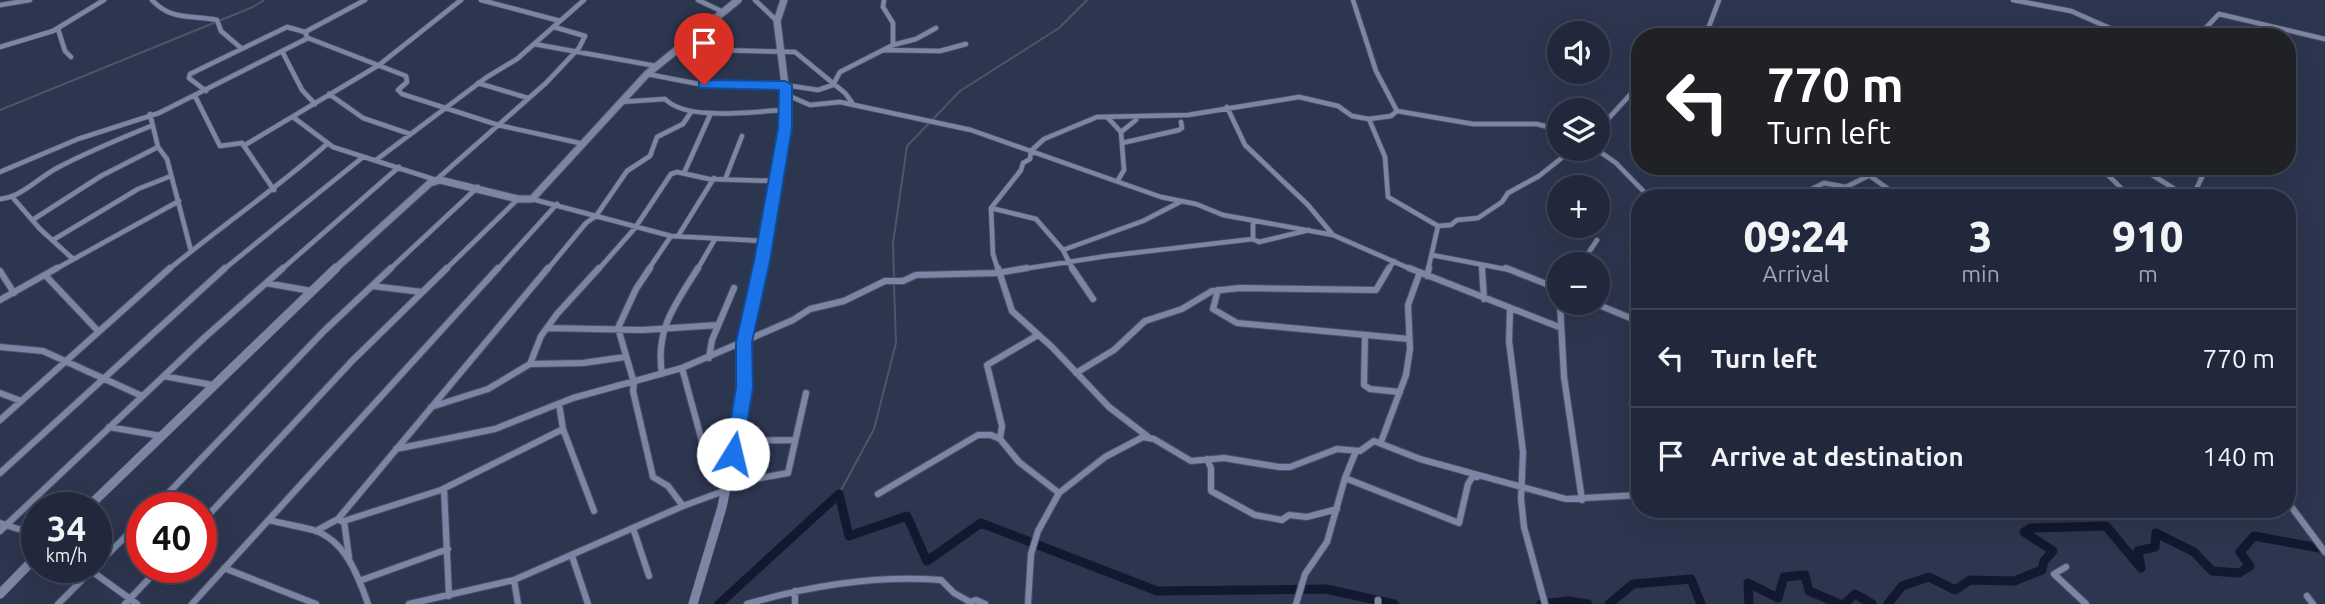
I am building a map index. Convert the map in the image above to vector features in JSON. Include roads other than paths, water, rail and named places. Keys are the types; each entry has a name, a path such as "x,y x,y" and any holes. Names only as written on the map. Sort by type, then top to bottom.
{"street":[{"path":"0,5 30,0"},
{"path":"0,47 30,40 58,29 85,9 104,0"},
{"path":"152,0 162,13 180,19 202,16 217,20 221,31 241,48"},
{"path":"0,172 50,149 206,91 283,53 365,0"},
{"path":"245,145 379,65 461,0"},
{"path":"481,0 560,21"},
{"path":"376,160 478,83 503,69 584,0"},
{"path":"698,0 723,12"},
{"path":"532,199 647,74 738,0"},
{"path":"755,0 777,21"},
{"path":"692,603 727,487 744,388 744,342 785,128 785,89 777,21 784,0"},
{"path":"884,0 883,7 893,23 893,45"},
{"path":"1353,0 1369,58 1397,111 1473,124 1537,124 1547,127"},
{"path":"1708,28 1719,0"},
{"path":"2013,0 2071,11 2110,28"},
{"path":"2206,28 2220,14 2279,28"},
{"path":"105,492 212,385 385,221 547,83 585,36 554,26"},
{"path":"206,91 189,75 286,27 294,27 408,78 398,92 498,125 584,144"},
{"path":"647,74 704,85 818,90 833,85 841,72 893,45 916,39 936,28"},
{"path":"58,29 65,42 65,51 71,57"},
{"path":"2296,32 2325,39"},
{"path":"688,40 716,50 795,52 853,104"},
{"path":"534,44 656,66"},
{"path":"883,50 895,53 923,49 933,52 966,44"},
{"path":"283,53 302,90 315,104"},
{"path":"478,83 528,98"},
{"path":"785,89 797,102 810,105 853,104 929,119 1108,176 1161,197 1196,204 1223,215 1333,235 1510,310 1559,327"},
{"path":"329,94 363,118 411,134"},
{"path":"1610,117 1631,94"},
{"path":"195,96 220,146 239,143 245,145 274,190"},
{"path":"1397,111 1391,116 1358,118 1338,106 1302,97 1188,114 1093,118 1049,136 1031,151 1030,159 1024,162 1021,170 991,208 991,244 998,273 1012,311 1109,407 1147,436 1191,461 1224,458 1290,467 1337,449 1364,449 1374,441 1420,459 1490,480"},
{"path":"620,102 665,99 674,108 711,113 785,110"},
{"path":"1227,107 1245,145 1308,205 1333,235"},
{"path":"341,520 431,407 586,223 596,216 627,171 650,156 657,137 684,124 691,112"},
{"path":"684,173 711,113"},
{"path":"150,114 158,147 167,159 192,251"},
{"path":"293,117 327,144 436,180 478,187 518,199 532,199 635,228 675,236 765,241"},
{"path":"1108,118 1121,132 1122,173 1118,180"},
{"path":"1121,132 1139,118"},
{"path":"1369,119 1381,141 1390,182 1388,197 1438,226 1451,225 1457,219 1468,221 1478,218 1502,202 1508,192 1539,177 1558,161"},
{"path":"1122,143 1179,130 1182,128 1181,122"},
{"path":"0,199 14,199 43,176 151,126"},
{"path":"726,177 742,136"},
{"path":"0,420 192,251 274,190 327,144"},
{"path":"34,219 101,176 158,147"},
{"path":"0,473 239,256 363,157"},
{"path":"1610,159 1641,189"},
{"path":"0,531 3,524 265,283 399,167"},
{"path":"1108,176 1122,173"},
{"path":"530,364 537,344 547,328 635,228 671,174 776,181"},
{"path":"1812,189 1824,183 1846,187 1870,175 1889,189"},
{"path":"2108,175 2123,189"},
{"path":"2153,175 2175,189"},
{"path":"2195,189 2202,177 2199,175"},
{"path":"54,240 138,189 171,176"},
{"path":"683,506 668,486 653,477 632,391 634,383 618,328 636,289 714,178"},
{"path":"168,492 266,390 478,187"},
{"path":"14,199 40,229 72,258"},
{"path":"217,506 352,361 518,199"},
{"path":"0,300 179,201"},
{"path":"1063,250 1143,221 1181,202"},
{"path":"192,604 557,205"},
{"path":"991,208 1036,219 1063,250 1068,263 1093,299"},
{"path":"1253,225 1253,239"},
{"path":"1427,276 1438,226"},
{"path":"396,449 495,429 559,404 682,368 793,320 810,309 844,300 885,281 903,281 916,275 998,273 1107,256 1253,239 1259,242 1309,230"},
{"path":"662,374 659,350 665,329 715,239"},
{"path":"1589,252 1597,240"},
{"path":"1432,256 1502,267 1547,284"},
{"path":"1076,373 1114,350 1145,321 1182,310 1206,293 1218,290 1376,290 1394,261"},
{"path":"1482,265 1484,299"},
{"path":"0,271 14,293"},
{"path":"1381,442 1406,375 1408,305 1420,272"},
{"path":"46,276 98,331"},
{"path":"265,283 311,292"},
{"path":"372,286 400,292 422,292"},
{"path":"709,358 709,348 734,288"},
{"path":"1218,290 1213,309 1237,323 1409,339"},
{"path":"400,292 408,305"},
{"path":"1510,310 1509,341 1522,452 1521,499 1524,527 1545,604"},
{"path":"1610,310 1631,318"},
{"path":"1560,315 1565,393 1583,500"},
{"path":"547,328 665,329 718,325"},
{"path":"1000,439 1002,426 987,365 1038,335"},
{"path":"1365,335 1364,385 1370,389 1400,392"},
{"path":"0,347 28,348 66,360 102,380 142,396"},
{"path":"431,407 488,389 530,364 583,363 625,357"},
{"path":"682,368 706,456 733,454"},
{"path":"164,376 212,385"},
{"path":"0,393 21,401"},
{"path":"409,604 514,580 727,487 788,473 806,393"},
{"path":"559,404 563,429 594,511"},
{"path":"109,427 163,436"},
{"path":"316,531 341,520 444,489 563,429"},
{"path":"878,494 978,435 991,435 1000,439 1018,462 1059,493"},
{"path":"1028,604 1031,554 1038,531 1059,493 1105,457 1147,436"},
{"path":"736,441 794,439"},
{"path":"1296,604 1305,574 1327,544 1345,478 1356,451"},
{"path":"1207,459 1211,468 1211,491 1255,515 1282,520 1289,515 1307,517 1337,509"},
{"path":"1345,478 1459,523 1468,484 1473,476 1583,500 1631,496"},
{"path":"444,489 453,604"},
{"path":"2296,513 2323,549"},
{"path":"269,520 316,531 341,548 350,561 368,604"},
{"path":"341,520 350,561"},
{"path":"3,524 21,530"},
{"path":"633,528 649,576"},
{"path":"112,548 126,535"},
{"path":"359,581 448,549"},
{"path":"572,556 588,604"},
{"path":"2066,567 2054,574 2086,604"},
{"path":"225,568 316,604"},
{"path":"0,594 21,572"},
{"path":"747,604 802,588 917,578 941,580 954,593 970,603 976,600 985,604"},
{"path":"514,580 517,604"},
{"path":"58,604 77,583"},
{"path":"105,583 127,602 137,604"},
{"path":"127,602 144,583"},
{"path":"795,591 795,604"},
{"path":"2307,596 2314,604"}],"waterway":[{"path":"0,110 253,7 264,0"},
{"path":"894,279 893,243 907,146 960,91 1059,28 1087,0"},
{"path":"839,494 874,429 896,343 894,284"},
{"path":"719,604 839,494 849,536 907,516 927,561 981,523 1157,591 1326,589 1394,604"},
{"path":"1888,604 1902,586 1929,577 1955,590 1970,580 2014,581 2042,570 2044,561 2053,551 2024,532 2031,528 2106,526 2141,568 2138,551 2155,547 2156,533 2194,552 2212,571 2239,573 2250,566 2240,552 2254,536 2325,549"},
{"path":"1749,604 1748,583 1778,598 1784,577 1805,575 1809,591 1840,604"},
{"path":"1609,604 1633,584 1691,579 1701,604"},
{"path":"1844,604 1855,594 1872,604"},
{"path":"1541,604 1569,601 1588,604"}]}
